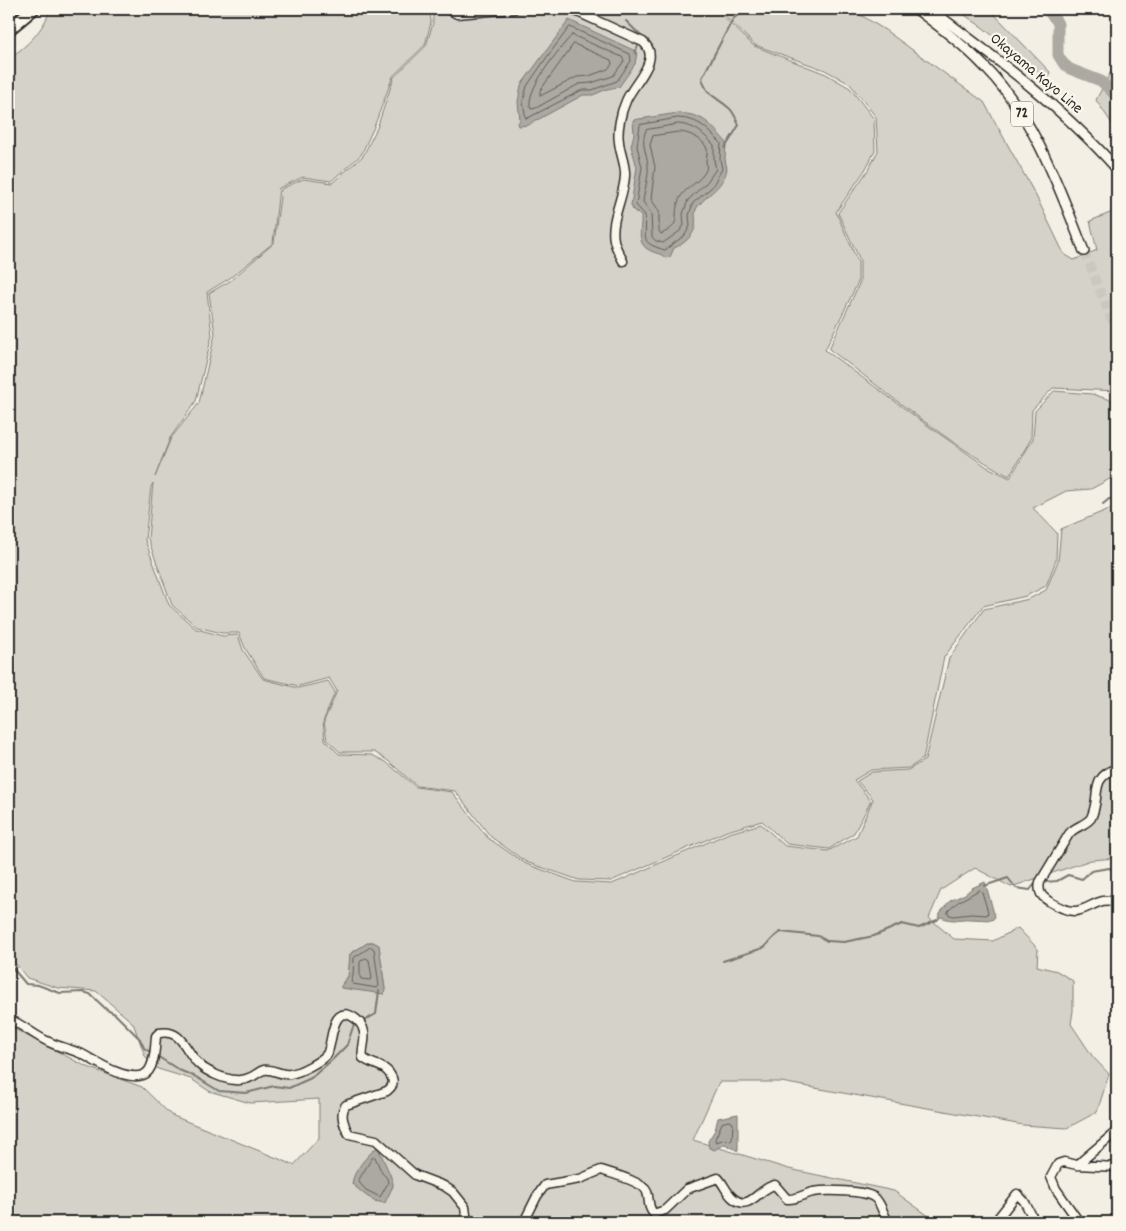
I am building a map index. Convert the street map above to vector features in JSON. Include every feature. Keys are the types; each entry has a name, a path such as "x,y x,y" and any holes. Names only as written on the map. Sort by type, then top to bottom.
{"highway":[{"path":"9,21 23,9"},
{"path":"9,29 33,9"}],"main road":[{"name":"Okayama Kayo Line","path":"916,9 956,38 984,66 1010,97 1031,129 1048,161 1084,251"},
{"name":"Okayama Kayo Line","path":"930,9 1029,84 1069,119 1117,169"}],"street":[{"path":"448,9 457,14 514,9"},
{"path":"571,9 644,42 650,48 651,54 646,69 625,102 619,131 618,142 625,174 624,186 615,218 614,240 623,261"},
{"path":"1117,768 1108,771 1100,778 1092,818 1088,823 1069,834 1040,882 1039,888 1040,893 1048,901 1071,911 1078,911 1100,901 1106,900 1117,903"},
{"path":"9,1019 49,1042 82,1054 92,1061 125,1074 143,1075 148,1071 151,1066 156,1036 159,1033 170,1032 181,1040 199,1066 214,1074 238,1080 251,1078 264,1070 289,1075 326,1056 333,1026 338,1018 343,1015 348,1016 359,1023 364,1031 363,1058 385,1068 393,1082 392,1087 388,1091 346,1105 342,1113 349,1134 376,1140 415,1175 444,1186 453,1192 465,1208 467,1222"},
{"path":"1077,1165 1117,1131"},
{"path":"1079,1222 1056,1189 1051,1177 1058,1164 1064,1162 1077,1165 1117,1166"},
{"path":"524,1222 537,1196 545,1185 580,1179 601,1170 641,1185 647,1191 650,1210 654,1214 665,1210 687,1189 718,1178 722,1181 728,1194 735,1200 743,1203 750,1202 770,1186 775,1186 787,1199 792,1200 811,1193 830,1190 868,1194 877,1199 889,1222"},
{"path":"995,1222 1017,1194 1024,1201 1032,1216 1030,1222"}],"shaded area":[{"path":"51,9 430,9 431,22 425,45 393,76 374,127 361,155 331,181 303,177 279,188 273,243 230,278 207,292 212,335 196,401 170,438 155,477 171,438 199,403 215,334 209,293 230,281 274,243 281,189 303,179 332,183 363,156 377,128 394,77 426,46 433,23 433,9 715,9 754,46 826,74 850,88 874,119 875,151 865,170 836,212 858,262 858,282 825,350 987,467 1010,478 1033,439 1035,411 1054,391 1092,394 1117,402 1117,475 1091,489 1066,491 1033,508 1057,533 1056,560 1046,586 1026,596 983,606 944,657 923,759 909,768 871,770 854,780 871,801 854,833 829,849 787,844 762,821 727,831 611,881 579,880 526,862 491,837 455,791 417,786 387,760 374,752 340,752 327,740 324,721 337,691 329,678 299,686 264,678 245,648 239,633 222,633 197,627 172,605 148,539 153,483 145,540 169,605 196,629 223,636 238,635 243,650 263,679 298,688 328,681 335,692 323,722 325,740 339,754 372,755 386,762 416,787 452,792 488,838 526,864 576,882 612,884 729,833 761,824 785,846 828,851 857,836 873,799 857,781 872,772 908,770 925,760 949,658 984,609 1029,599 1046,590 1058,561 1061,529 1114,507 1117,509 1117,858 1091,860 1011,887 975,868 941,890 929,918 954,939 993,941 1018,928 1038,949 1037,966 1057,971 1073,981 1071,1024 1093,1057 1109,1074 1097,1112 1067,1128 1023,1125 781,1082 719,1082 693,1140 789,1169 894,1191 937,1222 9,1222 9,1026 85,1066 142,1087 171,1115 294,1165 319,1138 319,1099 250,1103 209,1091 191,1079 158,1069 145,1056 133,1023 96,991 58,988 27,978 12,959 9,959 9,58 34,37","holes":["369,942 379,946 385,989 384,994 342,983 349,975 350,954","380,1151 393,1187 376,1202 357,1187"]},
{"path":"718,9 851,9 885,30 984,102 1036,196 1064,254 1074,260 1097,250 1090,221 1117,208 1117,391 1053,388 1032,410 1031,439 1009,476 985,463 939,432 829,349 860,282 860,260 838,213 868,170 878,151 876,117 850,84 825,70 755,45"},
{"path":"956,9 993,9 995,15 1050,72 1047,79 982,27"},
{"path":"1117,60 1117,131 1096,100"}],"water":[{"path":"569,20 637,52 635,64 619,87 607,89 593,95 583,95 529,125 519,126 518,102 521,85"},
{"path":"678,113 701,118 706,121 726,142 725,159 727,169 723,180 697,208 695,227 690,237 674,248 670,257 665,258 643,245 640,236 641,216 633,210 631,205 637,167 631,146 634,134 633,120"},
{"path":"985,882 995,917 992,920 953,920 941,917 937,921 940,913 950,901"},
{"path":"369,942 379,945 385,989 384,994 341,988 348,977 350,954"},
{"path":"738,1114 738,1151 725,1144 714,1150 709,1148 708,1141 715,1130 718,1118"},
{"path":"378,1148 393,1183 385,1203 371,1199 352,1184 358,1169"}],"waterway":[{"path":"725,148 739,125 731,110 709,93 702,78 733,19 738,15 771,9"},
{"path":"1046,9 1058,24 1058,55 1063,63 1070,69 1101,81 1117,97"},
{"path":"626,21 642,37"},
{"path":"635,53 639,43"},
{"path":"1103,504 1109,499 1117,499"},
{"path":"1044,882 1057,881 1068,875 1082,879 1091,871 1109,868 1117,871"},
{"path":"984,886 1008,878 1016,888 1030,890 1038,880"},
{"path":"723,961 763,948 781,932 818,936 827,941 844,942 874,936 902,924 919,928 937,920"},
{"path":"9,964 26,984 38,985 60,993 83,992 90,994 107,1010 115,1014 140,1039 144,1048 153,1054"},
{"path":"362,1022 376,1014 379,991"},
{"path":"157,1056 219,1091 246,1093 274,1086 289,1088 311,1078 332,1060 347,1045 353,1027 357,1024"}],"tunnel":[{"path":"1084,251 1117,334"}]}
